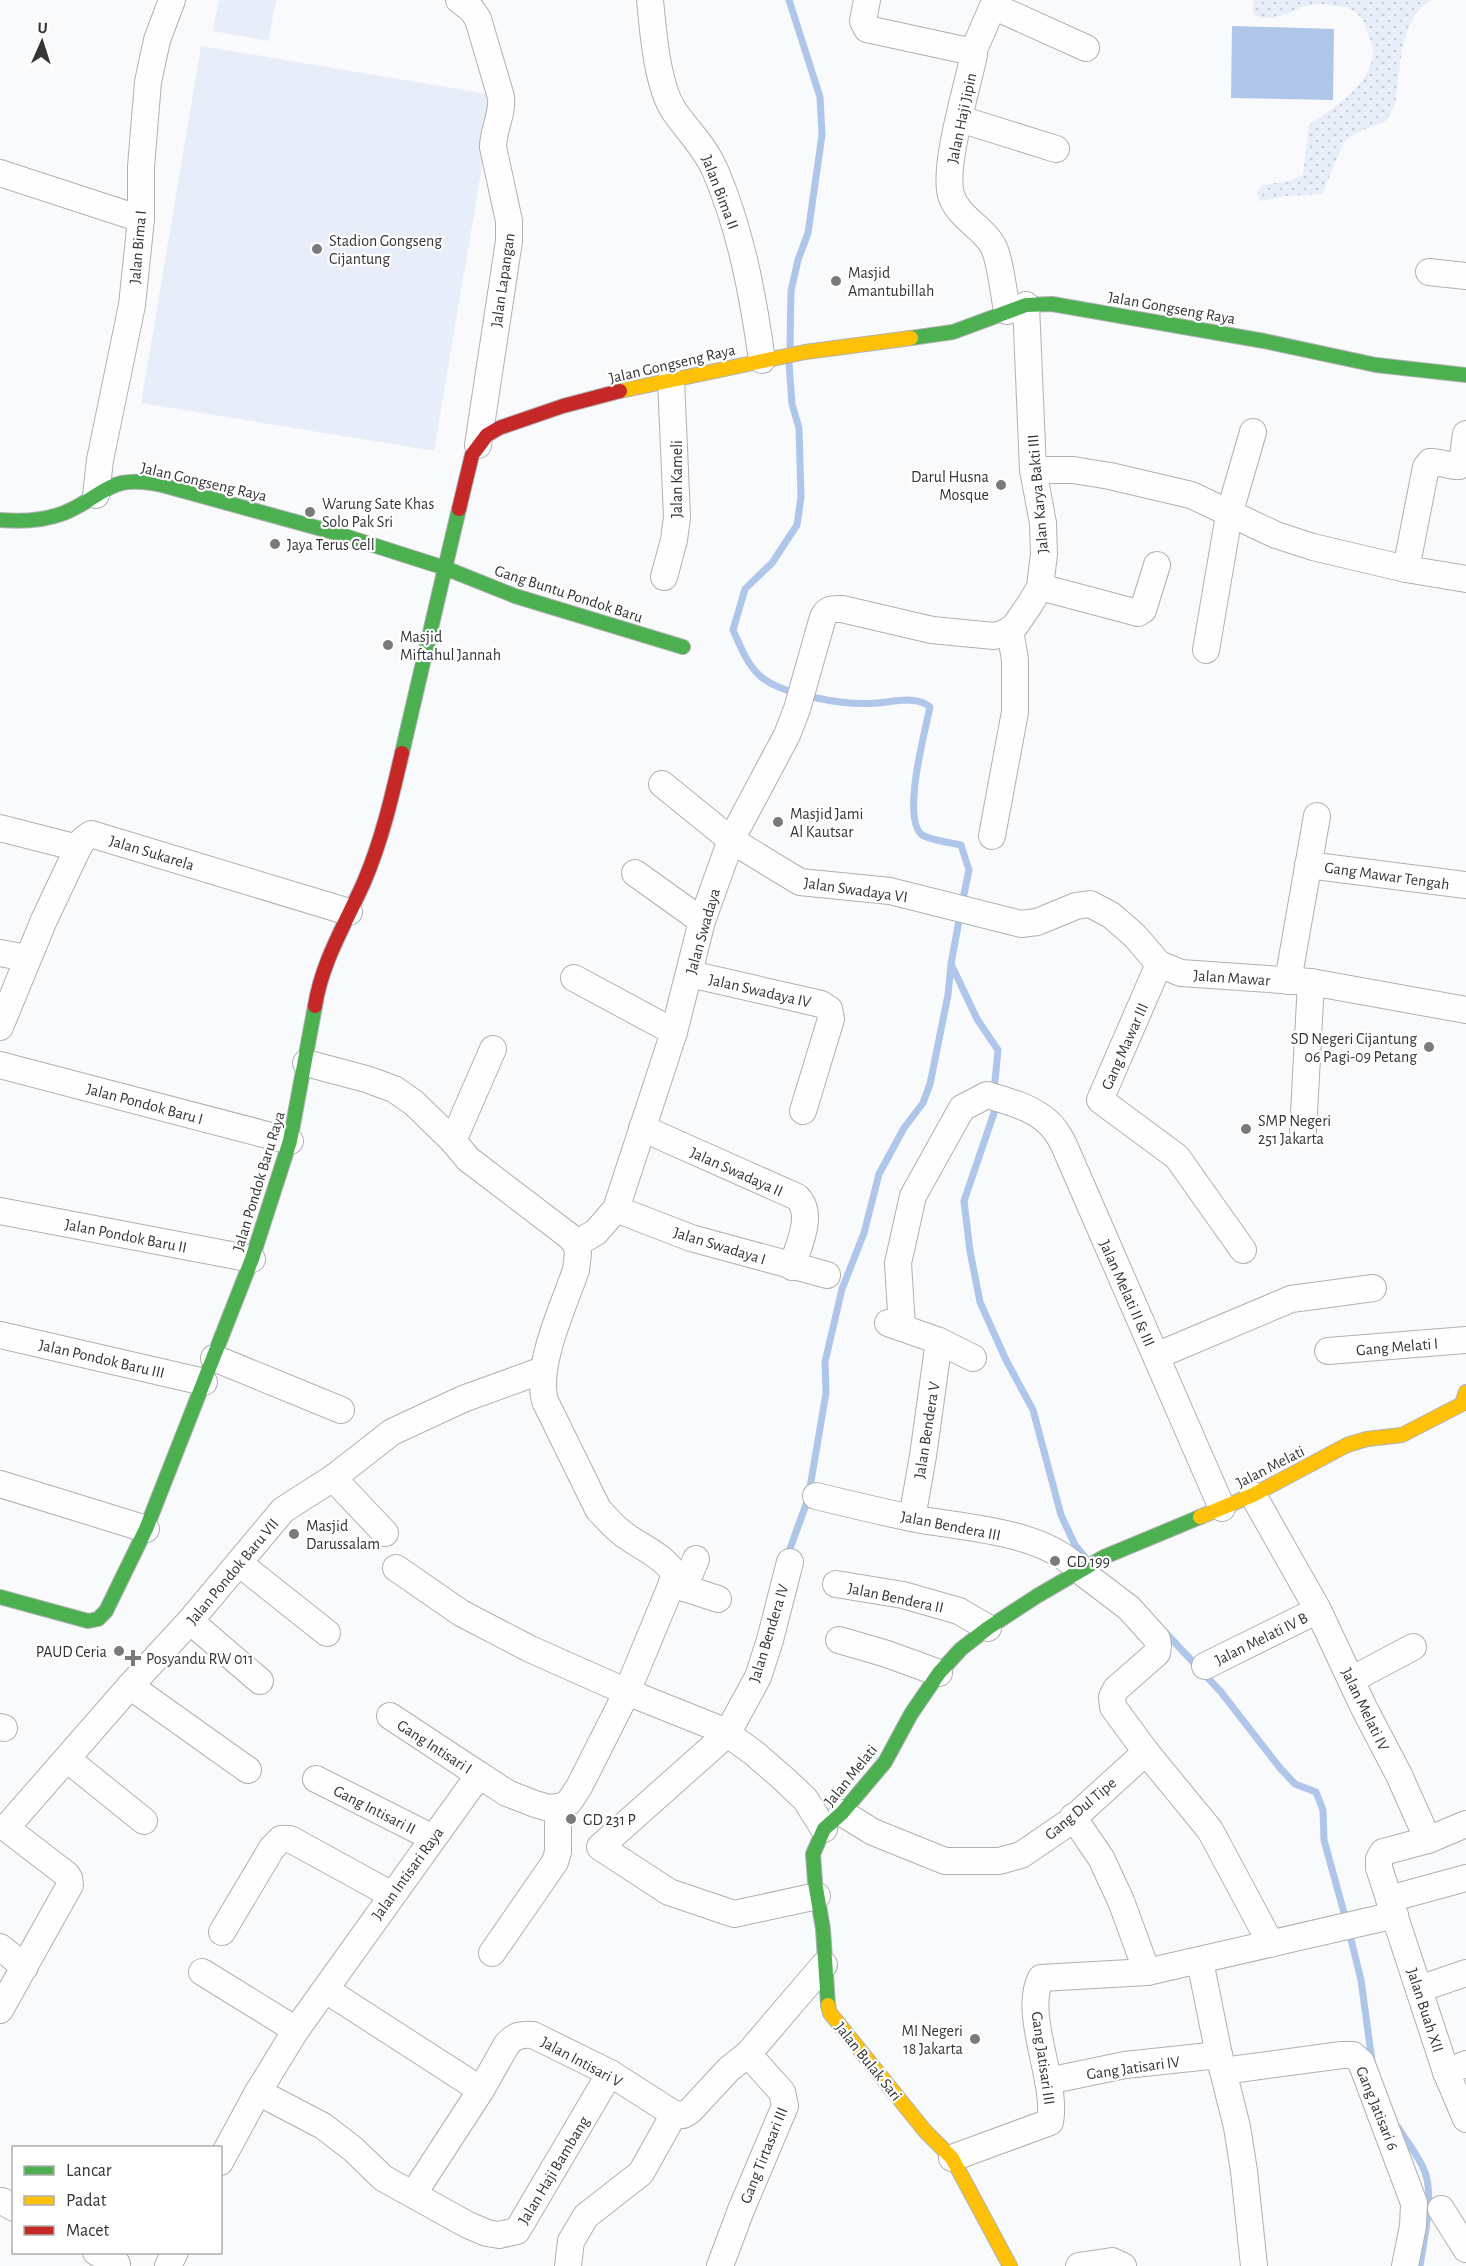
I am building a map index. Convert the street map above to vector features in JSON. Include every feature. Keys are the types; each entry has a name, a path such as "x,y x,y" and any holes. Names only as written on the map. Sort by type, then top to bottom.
{"street":[{"name":"Jalan Bima I","path":"96,495 100,460 132,305 141,219 141,167 148,82 157,40 172,0"},
{"name":"Jalan Lapangan","path":"459,0 472,10 478,19 501,98 502,104 493,135 493,147 509,221 509,241 478,445"},
{"name":"Jalan Bima II","path":"650,0 658,65 666,96 705,150 730,208 766,359"},
{"path":"867,0 863,21 867,29 973,52"},
{"name":"Jalan Haji Jipin","path":"1016,308 995,248 984,234 964,217 951,195 949,179 952,153 975,55 973,52 993,6 1086,48"},
{"path":"960,119 1056,149"},
{"path":"0,173 141,219"},
{"path":"1430,272 1466,276"},
{"name":"Jalan Gongseng Raya","path":"478,445 487,435 499,428 563,406 805,351 953,332 1016,308 1052,304 1264,341 1376,365 1466,375"},
{"name":"Jalan Karya Bakti III","path":"1010,630 1022,617 1040,587 1044,554 1043,524 1033,471 1016,308"},
{"name":"Jalan Kameli","path":"664,577 674,540 677,517 675,425 671,380"},
{"path":"1206,650 1229,515 1253,432"},
{"path":"1406,569 1426,467 1430,462 1436,461 1453,467 1459,466 1462,462 1466,434"},
{"path":"445,568 468,469 478,445"},
{"path":"1033,471 1073,470 1191,495 1229,515 1276,535 1313,547 1406,569 1466,579"},
{"name":"Jalan Gongseng Raya","path":"0,520 26,523 45,520 72,509 115,482 144,482 262,512 445,568"},
{"path":"1040,587 1138,613 1143,610 1157,566"},
{"name":"Gang Buntu Pondok Baru","path":"445,568 515,596 683,647"},
{"name":"Jalan Pondok Baru Raya","path":"0,1598 88,1621 98,1619 106,1611 146,1529 252,1259 290,1141 318,989 325,966 365,880 387,818 445,568"},
{"name":"Jalan Swadaya","path":"576,1244 596,1232 616,1209 675,1032 702,921 731,840 787,735 800,700 816,638 827,611 842,609 932,630 982,636 994,636 1010,630"},
{"path":"992,836 1015,712 1015,660 1010,630"},
{"name":"Jalan Swadaya VI","path":"662,784 731,840 800,882 890,891 955,907"},
{"path":"1303,1132 1300,981 1308,865 1317,816"},
{"path":"0,828 78,848 27,958 0,1027"},
{"name":"Jalan Sukarela","path":"78,848 91,834 105,837 349,912"},
{"name":"Gang Mawar Tengah","path":"1308,865 1466,885"},
{"path":"635,873 702,921"},
{"name":"Jalan Mawar","path":"955,907 1021,924 1036,922 1076,906 1090,904 1111,915 1159,964 1181,974 1300,981 1466,1010"},
{"path":"0,953 27,958"},
{"name":"Gang Mawar III","path":"1159,964 1100,1100 1177,1158 1243,1250"},
{"name":"Jalan Swadaya IV","path":"690,974 821,1004 829,1009 831,1019 803,1111"},
{"path":"574,978 675,1032"},
{"path":"453,1141 493,1049"},
{"path":"306,1063 394,1089 414,1103 468,1159 561,1228 576,1244 578,1253 576,1270 543,1370 542,1391 598,1509 623,1535 671,1568 678,1586"},
{"name":"Jalan Pondok Baru I","path":"0,1065 290,1141"},
{"name":"Jalan Melati II & III","path":"939,1341 895,1325 898,1263 913,1196 962,1108 998,1098 1035,1113 1046,1120 1057,1132 1222,1508"},
{"name":"Jalan Swadaya II","path":"642,1128 797,1197 804,1205 806,1213 792,1267"},
{"name":"Jalan Swadaya I","path":"616,1209 691,1238 827,1275"},
{"name":"Jalan Pondok Baru II","path":"0,1211 252,1259"},
{"path":"1156,1356 1291,1299 1372,1288"},
{"name":"Jalan Pondok Baru III","path":"0,1335 204,1383"},
{"name":"Gang Melati I","path":"1328,1352 1466,1340"},
{"path":"939,1341 973,1358"},
{"name":"Jalan Bendera V","path":"912,1518 939,1341"},
{"path":"214,1358 341,1410"},
{"name":"Jalan Pondok Baru VII","path":"25,1967 52,1914 69,1888 70,1881 66,1874 6,1828 190,1621 283,1510 333,1478 392,1432 416,1419 462,1399 543,1370"},
{"name":"Jalan Melati","path":"833,1821 885,1762 911,1714 939,1673 961,1649 988,1628 1080,1569 1104,1557 1254,1495 1347,1445 1367,1439 1402,1435 1465,1402"},
{"path":"333,1478 385,1533"},
{"path":"0,1484 146,1529"},
{"name":"Jalan Melati IV","path":"1254,1495 1318,1610 1399,1775 1428,1840"},
{"name":"Jalan Bendera III","path":"816,1497 1044,1545 1068,1558 1129,1608 1157,1639 1157,1653 1116,1689 1113,1707 1146,1752 1210,1830 1272,1944"},
{"path":"481,1776 507,1793 544,1807 558,1808 568,1803 574,1796 627,1692 678,1586 696,1559"},
{"name":"Jalan Bendera IV","path":"790,1562 758,1677 719,1730 600,1847 669,1892 734,1914 817,1896"},
{"path":"240,1563 327,1633"},
{"path":"396,1568 461,1613 530,1649 719,1730 754,1753 833,1821"},
{"name":"Jalan Bendera II","path":"836,1584 903,1595 958,1611 988,1628"},
{"path":"678,1586 718,1599"},
{"name":"Jalan Melati IV B","path":"1205,1666 1318,1610"},
{"path":"190,1621 261,1681"},
{"path":"839,1640 939,1673"},
{"path":"1351,1680 1413,1647"},
{"path":"130,1686 248,1770"},
{"name":"Gang Intisari I","path":"390,1716 481,1776"},
{"name":"Gang Dul Tipe","path":"833,1821 873,1832 945,1861 999,1861 1021,1855 1073,1817 1146,1752"},
{"path":"67,1760 144,1821"},
{"name":"Jalan Intisari Raya","path":"222,2158 258,2092 296,2030 457,1803 481,1776"},
{"name":"Gang Intisari II","path":"316,1779 433,1838"},
{"path":"492,1953 555,1862 558,1852 558,1808"},
{"path":"1073,1817 1101,1858 1121,1901 1147,1972"},
{"name":"Jalan Bulak Sari","path":"833,1821 813,1854 817,1896 824,1929 827,2003 838,2025 926,2131 952,2158 1010,2266"},
{"path":"1392,1907 1379,1868 1379,1859 1383,1852 1428,1840 1466,1824"},
{"path":"222,1932 276,1841 282,1839 290,1839 392,1895"},
{"name":"Gang Jatisari III","path":"952,2158 1050,2122 1048,2081 1036,2010 1037,1988 1041,1978 1147,1972 1345,1927 1466,1878"},
{"name":"Jalan Buah XII","path":"1392,1907 1419,1989 1456,2068 1466,2119"},
{"path":"0,1947 25,1967 0,2010"},
{"path":"1200,1961 1237,2127 1254,2266"},
{"path":"568,2266 571,2241 586,2216 640,2173 674,2114 682,2115 690,2111 729,2069 748,2054 786,2013 824,1965"},
{"path":"202,1972 296,2030"},
{"path":"1419,1989 1466,1973"},
{"path":"326,1990 481,2090 414,2193"},
{"name":"Jalan Intisari V","path":"481,2090 512,2038 524,2034 533,2035 610,2073 674,2114"},
{"name":"Gang Tirtasari III","path":"720,2266 785,2106 783,2092 748,2054"},
{"name":"Gang Jatisari 6","path":"1221,2063 1353,2055 1362,2062 1414,2203 1405,2266"},
{"name":"Gang Jatisari IV","path":"1048,2081 1125,2066 1221,2063"},
{"name":"Jalan Haji Bambang","path":"258,2092 323,2126 353,2149 383,2178 487,2233 499,2235 517,2230 610,2073"},
{"path":"1441,2209 1466,2249"},
{"path":"1079,2266 1112,2261 1123,2266"}],"shaded area":[{"path":"219,0 276,0 268,41 213,31"},
{"path":"1254,0 1432,0 1421,8 1407,32 1400,62 1395,104 1391,113 1386,121 1355,133 1344,142 1322,194 1285,196 1260,201 1257,193 1262,185 1290,181 1303,175 1309,125 1359,85 1371,63 1373,51 1371,42 1362,19 1350,9 1312,4 1281,16 1267,18 1253,14"},
{"name":"Stadion Gongseng Cijantung","path":"201,46 494,95 434,451 141,403"}],"water":[{"path":"1232,26 1334,29 1333,100 1231,98"}],"waterway":[{"path":"789,0 820,97 822,135 808,233 798,260 791,291 790,346"},
{"path":"789,363 792,404 799,428 801,497 797,525 772,563 745,589 733,630 750,664 758,674 781,688 832,701 876,703 911,700 930,707 916,773 914,792 916,824 924,836 961,845 969,870 962,904"},
{"path":"960,915 951,964 977,1019 998,1050 994,1091"},
{"path":"787,1557 808,1499 826,1393 825,1362 842,1289 864,1233 879,1174 904,1128 923,1103 930,1084 948,995 951,965"},
{"path":"994,1102 995,1110 964,1201 970,1251 980,1302 1006,1360 1033,1410 1061,1515 1075,1545 1085,1557"},
{"path":"1165,1632 1221,1692 1295,1784 1316,1792 1323,1810 1324,1840 1346,1920"},
{"path":"1349,1931 1361,1980 1372,2061"},
{"path":"1398,2127 1419,2160 1428,2182 1427,2218 1420,2266"}],"traffic: fast":[{"path":"911,338 953,332 1026,305 1052,304 1264,341 1376,365 1466,375"},
{"path":"0,520 32,520 56,516 119,484 144,482 329,531 445,568 459,509"},
{"path":"402,753 445,568 515,596 683,647"},
{"path":"0,1597 88,1621 98,1619 106,1611 146,1529 252,1259 290,1141 315,1006"},
{"path":"828,2005 823,1929 813,1854 824,1829 842,1813 885,1762 911,1714 939,1673 961,1649 1037,1596 1104,1557 1200,1517"}],"traffic: slow":[{"path":"620,391 805,352 911,338"},
{"path":"1200,1517 1253,1495 1347,1445 1367,1439 1402,1435 1462,1404 1466,1392"},
{"path":"828,2005 830,2013 925,2131 952,2158 1010,2266"}],"traffic: jam":[{"path":"459,509 472,455 487,435 499,428 563,406 620,391"},
{"path":"315,1006 318,989 335,942 364,882 376,850 402,753"}],"place":[{"name":"Stadion Gongseng Cijantung","path":"317,249"},
{"name":"Masjid Amantubillah","path":"836,281"},
{"name":"Darul Husna Mosque","path":"1001,485"},
{"name":"Warung Sate Khas Solo Pak Sri","path":"310,512"},
{"name":"Jaya Terus Cell","path":"275,544"},
{"name":"Masjid Miftahul Jannah","path":"388,645"},
{"name":"Masjid Jami Al Kautsar","path":"778,822"},
{"name":"SD Negeri Cijantung 06 Pagi-09 Petang","path":"1429,1047"},
{"name":"SMP Negeri 251 Jakarta","path":"1246,1129"},
{"name":"Masjid Darussalam","path":"294,1534"},
{"name":"GD 199","path":"1055,1561"},
{"name":"PAUD Ceria","path":"119,1651"},
{"name":"Posyandu RW 011","path":"133,1658"},
{"name":"GD 231 P","path":"571,1819"},
{"name":"MI Negeri 18 Jakarta","path":"975,2039"}]}
